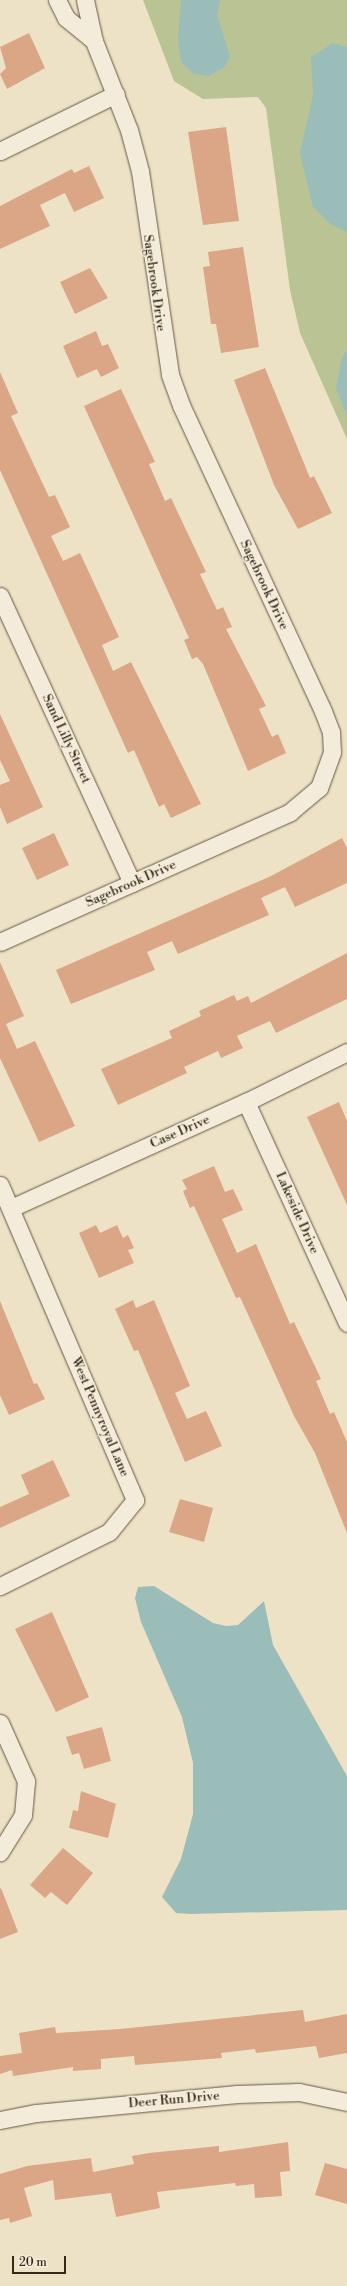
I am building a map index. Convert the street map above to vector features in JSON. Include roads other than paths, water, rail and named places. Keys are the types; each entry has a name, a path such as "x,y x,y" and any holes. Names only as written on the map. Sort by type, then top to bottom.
{"street":[{"name":"Sagebrook Drive","path":"57,0 66,18 94,40"},
{"name":"Sagebrook Drive","path":"0,942 290,812 319,788 332,752 331,732 323,711 172,380 162,339 140,171 116,94 94,40 85,0"},
{"path":"0,151 116,94"},
{"name":"Sand Lilly Street","path":"0,596 132,883"},
{"name":"Case Drive","path":"11,1208 246,1102 347,1052"},
{"name":"Lakeside Drive","path":"246,1102 347,1323"},
{"name":"West Pennyroyal Lane","path":"0,1185 135,1500 109,1532 0,1586"},
{"path":"0,1723 26,1781 23,1815 0,1852"},
{"name":"Deer Run Drive","path":"0,2120 36,2113 236,2094 299,2092 347,2102"}],"water":[{"path":"181,0 220,0 217,15 230,56 225,67 208,76 194,74 181,62 178,39"},
{"path":"333,43 347,47 347,232 330,224 313,207 300,153 313,95 311,57"},
{"path":"347,350 347,416 336,388 342,357"},
{"path":"154,1586 213,1623 226,1626 238,1625 264,1601 273,1645 347,1776 347,1910 191,1914 176,1913 162,1897 181,1859 193,1814 193,1763 182,1717 141,1622 135,1598 138,1587"}]}
